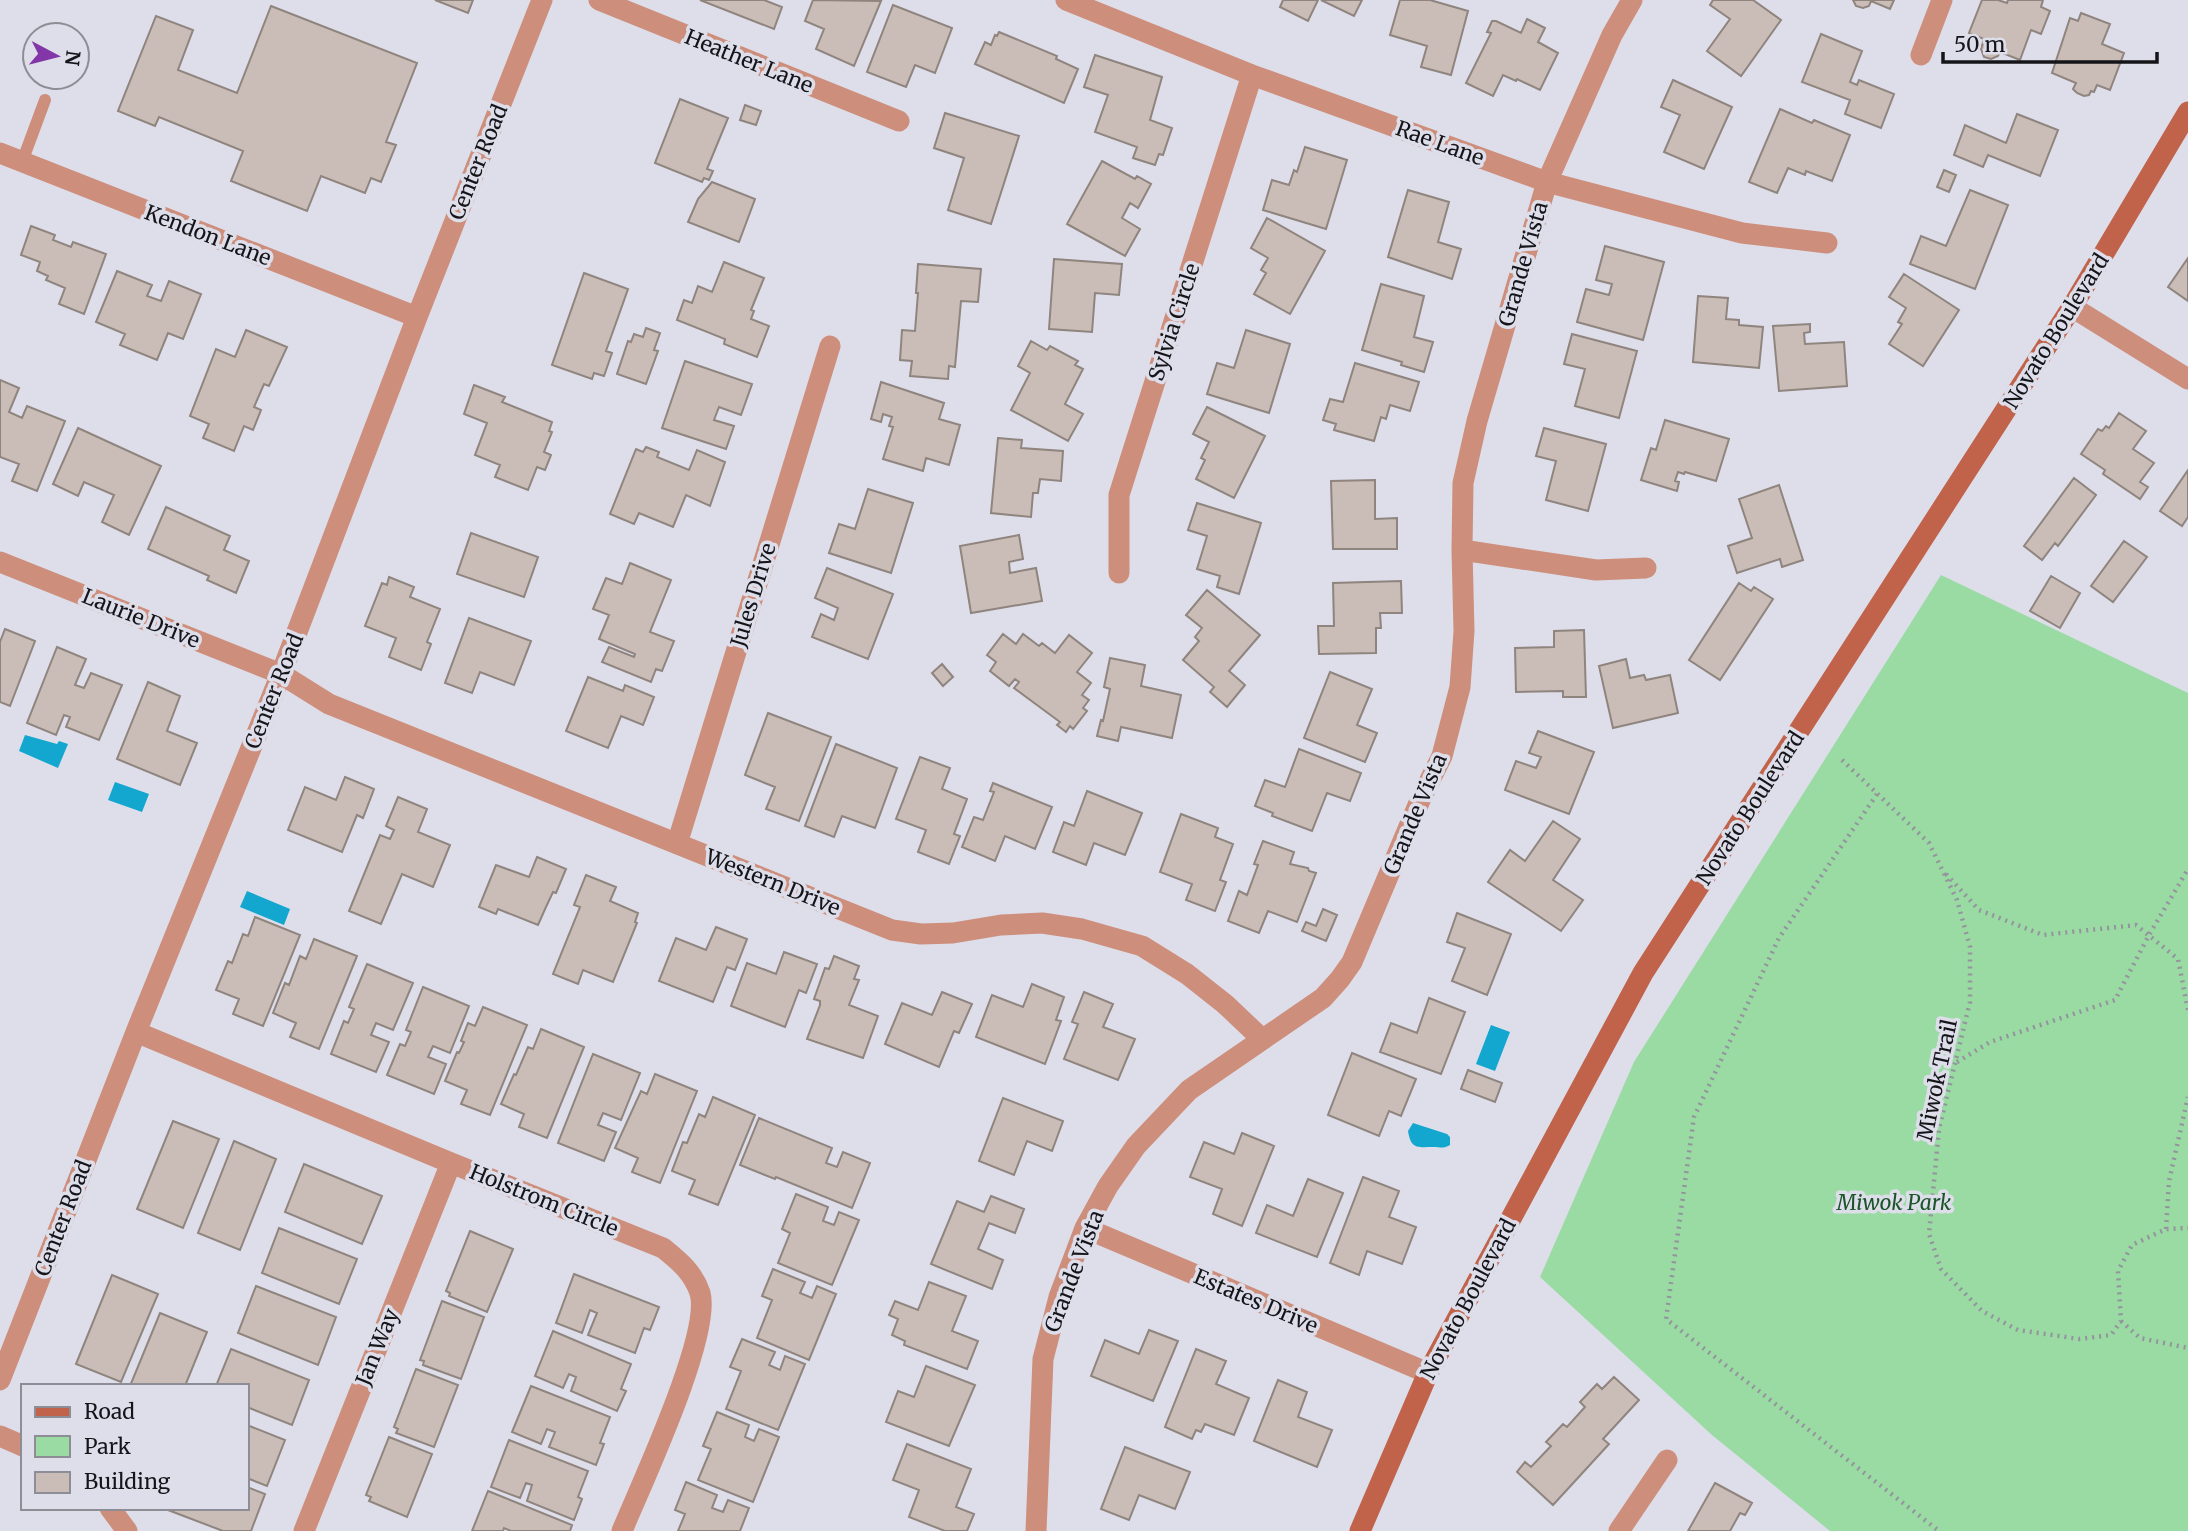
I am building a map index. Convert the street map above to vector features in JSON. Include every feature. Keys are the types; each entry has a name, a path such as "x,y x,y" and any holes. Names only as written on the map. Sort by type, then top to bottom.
{"main road":[{"name":"Novato Boulevard","path":"1360,1531 1428,1373 1643,973 2072,307 2188,112"}],"street":[{"name":"Center Road","path":"0,1380 136,1032 281,674 416,317 542,0"},
{"name":"Heather Lane","path":"598,0 898,121"},
{"name":"Rae Lane","path":"1066,0 1252,75 1547,181 1742,233 1827,243"},
{"name":"Grande Vista","path":"1036,1531 1043,1359 1059,1297 1085,1228 1108,1186 1136,1146 1189,1090 1323,998 1340,979 1352,962 1442,756 1460,687 1464,631 1463,483 1477,421 1547,181 1612,35 1632,0"},
{"path":"1921,55 1942,0"},
{"name":"Sylvia Circle","path":"1119,573 1119,495 1252,75"},
{"name":"Kendon Lane","path":"0,153 416,317"},
{"path":"2072,307 2188,379"},
{"name":"Jules Drive","path":"677,844 830,345"},
{"path":"1462,550 1596,570 1646,568"},
{"name":"Laurie Drive","path":"0,562 281,674"},
{"name":"Western Drive","path":"281,674 329,704 892,930 921,934 953,933 1001,925 1042,923 1082,929 1142,946 1187,974 1225,1004 1262,1039"},
{"name":"Holstrom Circle","path":"136,1032 663,1248 690,1270 701,1294 700,1319 690,1364 622,1531"},
{"name":"Jan Way","path":"304,1531 451,1163"},
{"name":"Estates Drive","path":"1085,1228 1428,1373"},
{"path":"0,1436 21,1445"},
{"path":"1619,1531 1667,1460"},
{"path":"111,1510 127,1531"}],"lane":[{"path":"22,162 45,100"}],"path":[{"name":"Miwok Trail","path":"1842,760 1929,843 1957,900 1970,947 1970,1002 1939,1129 1929,1234 1941,1269 1982,1311 2018,1330 2079,1339 2111,1335 2121,1321"},
{"path":"1877,794 1779,938 1694,1117 1665,1319 1940,1531"},
{"path":"1956,1063 1990,1042 2115,1000 2188,869"},
{"path":"1942,870 1979,910 2043,935 2136,925 2178,959 2188,1010"},
{"path":"2166,1229 2169,1181 2188,1097"},
{"path":"2188,1228 2166,1229 2132,1245 2118,1271 2121,1321 2140,1338 2188,1348"}],"green space":[{"name":"Miwok Park","path":"1941,575 2188,693 2188,1531 1830,1531 1712,1435 1540,1277 1634,1062"}],"water":[{"path":"25,735 57,744 59,741 68,744 58,768 19,751"},
{"path":"115,782 149,794 142,812 108,800"},
{"path":"247,891 290,909 284,925 240,907"},
{"path":"1491,1025 1510,1032 1495,1071 1476,1064"},
{"path":"1413,1123 1447,1134 1450,1137 1450,1145 1442,1148 1416,1146 1411,1142 1408,1131"}],"building":[{"path":"435,0 473,0 468,13"},
{"path":"700,0 764,0 782,7 774,29"},
{"path":"813,0 881,1 854,66 816,49 824,29 805,21"},
{"path":"1283,0 1318,0 1308,21 1280,7"},
{"path":"1321,0 1362,0 1354,16"},
{"path":"1400,0 1430,0 1468,11 1451,75 1421,67 1427,46 1390,35"},
{"path":"1713,0 1753,0 1781,20 1741,76 1707,51 1730,19 1710,5"},
{"path":"1853,0 1894,0 1890,9 1871,1 1869,6 1863,8 1856,6"},
{"path":"1982,0 2007,3 2008,0 2043,0 2041,7 2050,11 2041,34 2031,30 2020,60 2000,52 1991,59 1984,57 1981,49 1984,39 1969,33"},
{"path":"893,5 952,28 935,73 915,65 906,87 867,72"},
{"path":"271,6 417,63 386,142 396,145 381,182 371,178 365,193 321,176 307,211 231,181 243,151 159,117 155,126 118,111 156,16 193,30 178,70 237,93"},
{"path":"2081,13 2110,24 2102,44 2124,53 2110,90 2097,85 2094,92 2084,96 2073,89 2076,83 2052,73 2070,18 2078,21"},
{"path":"1527,19 1545,28 1538,42 1558,53 1540,90 1503,75 1493,96 1466,83 1491,33 1487,32 1492,21 1521,33"},
{"path":"999,32 1057,56 1056,59 1078,69 1064,103 975,64 985,42 991,45"},
{"path":"1821,34 1862,51 1850,82 1857,85 1859,80 1894,94 1881,128 1845,114 1850,100 1802,82"},
{"path":"1095,55 1162,77 1150,120 1172,128 1163,155 1159,154 1155,165 1133,158 1137,147 1095,132 1108,95 1084,87"},
{"path":"1673,80 1732,107 1704,169 1664,152 1680,115 1661,107"},
{"path":"680,99 728,118 707,169 713,171 709,180 704,178 702,182 655,163"},
{"path":"745,105 761,111 756,125 740,120"},
{"path":"1780,109 1850,135 1832,181 1806,171 1805,175 1788,168 1777,193 1749,182"},
{"path":"945,113 1019,136 991,224 948,210 964,158 934,148"},
{"path":"2017,114 2058,130 2040,176 1988,155 1983,167 1954,155 1965,125 2006,143"},
{"path":"1305,147 1347,160 1326,229 1263,210 1272,180 1289,185 1294,170 1297,172"},
{"path":"1102,161 1135,179 1137,176 1151,184 1138,208 1130,203 1122,218 1140,229 1125,256 1067,224"},
{"path":"1944,170 1956,175 1949,192 1937,187"},
{"path":"712,182 755,199 739,242 688,222 698,199"},
{"path":"1408,190 1449,202 1438,242 1461,249 1452,279 1388,257"},
{"path":"1970,190 2008,205 1975,289 1910,264 1921,236 1946,246"},
{"path":"1267,218 1325,251 1290,314 1254,294 1266,273 1261,270 1268,258 1251,248"},
{"path":"31,226 55,235 53,240 71,247 73,242 106,254 84,314 59,304 65,288 46,280 48,276 37,271 40,262 21,255"},
{"path":"1605,246 1664,262 1643,340 1577,322 1586,289 1609,295 1612,284 1596,280"},
{"path":"2188,258 2188,301 2168,287"},
{"path":"1054,259 1122,264 1119,295 1095,293 1092,332 1049,329"},
{"path":"724,262 764,278 751,310 754,311 751,319 769,326 757,357 724,344 725,339 677,320 684,300 692,303 698,286 712,292"},
{"path":"918,264 981,269 978,302 961,301 955,367 949,366 948,379 910,376 912,361 900,360 902,330 915,331"},
{"path":"117,271 152,285 147,296 161,301 169,281 201,294 183,339 168,333 157,360 120,345 125,334 96,322"},
{"path":"584,273 628,289 606,351 612,353 604,376 594,373 592,379 552,365"},
{"path":"1904,274 1959,310 1923,366 1889,344 1902,324 1898,322 1906,308 1889,297"},
{"path":"1381,284 1424,296 1414,337 1433,342 1424,372 1362,350"},
{"path":"1698,296 1728,298 1726,319 1739,320 1739,325 1763,327 1759,368 1693,362"},
{"path":"1810,324 1810,332 1804,333 1805,344 1844,342 1847,386 1779,391 1773,326"},
{"path":"646,328 660,333 654,350 658,351 646,384 617,374 628,341 631,342 634,334 643,337"},
{"path":"246,330 287,347 269,386 264,384 254,407 261,410 253,430 244,426 234,451 203,438 209,424 190,416 216,349 235,357"},
{"path":"1246,330 1290,344 1269,413 1207,394 1217,363 1234,368"},
{"path":"1572,334 1637,351 1619,418 1575,406 1585,369 1564,364"},
{"path":"1031,341 1047,350 1050,346 1078,361 1075,365 1083,369 1065,404 1083,414 1068,441 1011,410 1030,373 1018,366"},
{"path":"685,361 752,384 741,415 719,407 714,420 734,426 726,449 662,428"},
{"path":"1355,363 1419,382 1410,411 1390,405 1386,419 1381,417 1374,441 1334,430 1336,424 1323,420 1330,399 1343,402"},
{"path":"0,380 19,388 9,412 22,418 27,406 65,421 37,491 12,481 19,464 0,457"},
{"path":"881,382 944,403 939,419 960,425 949,465 926,458 923,471 883,459 893,427 889,426 892,417 883,414 881,422 871,419"},
{"path":"474,385 505,397 502,402 552,422 549,431 552,432 544,452 551,455 545,470 537,467 528,490 495,477 500,465 475,455 487,423 464,414"},
{"path":"1207,407 1265,436 1234,498 1196,479 1205,460 1201,458 1209,442 1193,434"},
{"path":"2119,413 2146,431 2133,449 2154,463 2140,482 2148,487 2140,499 2103,474 2105,470 2081,454 2098,429 2102,431 2106,426 2109,428"},
{"path":"1665,420 1729,439 1716,481 1678,472 1675,481 1679,482 1677,491 1641,480 1651,448 1656,450"},
{"path":"78,428 161,466 129,535 102,522 114,495 84,482 78,496 53,484"},
{"path":"1544,428 1606,444 1588,511 1546,500 1556,461 1536,456"},
{"path":"998,438 1022,440 1021,448 1063,451 1061,481 1040,479 1038,493 1033,493 1031,517 991,513"},
{"path":"646,447 659,452 657,457 689,470 697,450 725,462 710,506 686,495 673,527 639,513 634,524 610,514 636,449 643,452"},
{"path":"2188,470 2188,517 2182,526 2160,511"},
{"path":"2074,478 2096,495 2058,546 2055,543 2042,560 2024,546"},
{"path":"1375,480 1375,519 1397,518 1397,549 1333,549 1331,481"},
{"path":"1779,485 1803,560 1782,567 1780,559 1737,573 1728,546 1752,538 1739,499"},
{"path":"868,489 913,503 891,573 829,553 839,524 855,529"},
{"path":"1197,503 1261,523 1239,594 1217,587 1220,576 1197,569 1207,536 1188,530"},
{"path":"166,507 230,536 224,550 249,561 236,593 207,580 209,576 148,549"},
{"path":"471,533 538,557 524,597 457,574"},
{"path":"1019,535 1023,559 1009,562 1010,573 1036,568 1042,601 971,613 960,546"},
{"path":"2124,541 2147,557 2113,602 2091,586"},
{"path":"630,563 671,580 650,632 674,641 662,671 656,669 651,682 602,662 609,647 634,657 635,654 599,639 609,615 593,609 606,578 622,584"},
{"path":"827,568 893,594 868,659 812,637 821,614 834,620 838,608 815,598"},
{"path":"2051,576 2080,593 2060,628 2030,611"},
{"path":"389,577 414,587 410,597 440,609 427,642 431,644 421,670 389,657 396,638 365,626 382,583 387,585"},
{"path":"1401,581 1402,613 1380,613 1381,628 1376,628 1376,653 1319,654 1318,626 1334,626 1333,583"},
{"path":"1739,583 1751,591 1754,587 1773,599 1720,680 1689,660"},
{"path":"1207,590 1260,635 1229,671 1245,685 1227,707 1210,692 1214,687 1183,660 1199,641 1195,637 1202,628 1186,615"},
{"path":"469,618 531,641 514,685 480,672 472,693 445,683"},
{"path":"5,629 35,641 10,706 0,702 0,642"},
{"path":"1584,630 1586,697 1563,697 1563,691 1516,692 1515,648 1554,647 1554,631"},
{"path":"1003,634 1016,644 1023,634 1039,646 1042,643 1055,653 1069,635 1092,653 1077,672 1091,683 1082,695 1089,700 1083,708 1087,711 1073,729 1070,726 1066,732 1057,725 1060,722 1014,688 1019,682 1015,679 1009,686 990,671 996,662 987,655"},
{"path":"57,647 86,659 75,685 84,688 91,673 122,685 99,740 66,727 70,717 64,715 56,735 27,723"},
{"path":"1110,658 1145,665 1141,686 1181,695 1172,738 1121,727 1118,741 1097,736 1110,689 1104,687"},
{"path":"1626,659 1630,678 1644,675 1646,680 1670,675 1678,713 1613,728 1599,666"},
{"path":"942,664 953,677 943,686 932,673"},
{"path":"1330,672 1372,689 1357,725 1377,733 1365,762 1304,738"},
{"path":"588,677 623,691 625,685 654,697 643,725 621,716 608,748 566,731"},
{"path":"148,682 180,696 167,731 197,743 180,785 117,759"},
{"path":"768,713 831,737 799,821 766,809 775,787 745,775"},
{"path":"1538,731 1594,752 1569,814 1505,790 1516,761 1536,768 1541,757 1529,753"},
{"path":"836,744 897,768 875,828 842,816 834,837 805,826"},
{"path":"1299,749 1361,773 1350,801 1327,793 1312,831 1272,816 1273,813 1255,806 1265,780 1285,787"},
{"path":"920,757 950,768 942,789 967,799 954,834 960,836 949,864 918,852 926,830 896,819"},
{"path":"345,777 374,789 363,818 357,815 342,852 288,830 305,787 336,800"},
{"path":"993,783 1052,807 1035,849 1005,836 995,861 962,847 974,817 983,820 994,792 990,791"},
{"path":"1087,791 1142,813 1125,855 1094,843 1086,865 1053,852 1064,822 1074,826"},
{"path":"398,797 427,809 418,832 450,845 433,887 402,874 381,924 349,911 380,835 390,839 394,830 386,826"},
{"path":"1181,814 1218,828 1215,837 1233,844 1220,880 1226,882 1215,911 1186,900 1192,884 1160,872"},
{"path":"1553,821 1580,839 1553,880 1583,900 1561,931 1488,882 1510,850 1525,861"},
{"path":"1263,841 1294,852 1290,864 1308,868 1316,873 1297,922 1268,911 1259,933 1228,921 1239,891 1247,895"},
{"path":"537,857 566,869 538,925 498,909 496,914 479,907 496,865 529,877"},
{"path":"586,875 616,887 610,901 638,913 637,923 613,982 583,970 578,984 553,974 580,907 574,905"},
{"path":"1323,909 1337,915 1326,941 1302,931 1306,922 1316,926"},
{"path":"1457,913 1511,934 1487,995 1452,981 1465,948 1447,942"},
{"path":"255,917 300,935 263,1026 233,1014 239,999 216,990 228,961 232,963 243,934 248,936"},
{"path":"716,927 747,939 735,970 727,967 713,1002 659,981 676,938 706,950"},
{"path":"314,939 357,956 319,1049 290,1037 296,1023 273,1013 285,983 289,985 300,956 306,959"},
{"path":"784,952 817,964 806,993 799,990 785,1027 731,1006 747,963 776,974"},
{"path":"834,956 859,966 854,979 859,980 849,1005 878,1016 863,1058 807,1039 820,1005 820,1001 814,999 825,968 829,969"},
{"path":"367,964 413,983 393,1030 376,1023 371,1035 389,1042 376,1072 331,1054 344,1021 348,1023 354,1009 349,1007"},
{"path":"1032,984 1064,997 1056,1020 1061,1021 1045,1064 976,1037 992,995 1023,1007"},
{"path":"423,987 469,1006 450,1053 433,1046 428,1057 446,1064 434,1094 387,1075 400,1044 405,1046 411,1032 406,1030"},
{"path":"942,992 972,1004 959,1033 954,1031 939,1067 885,1044 902,1003 932,1015"},
{"path":"1084,992 1113,1004 1103,1027 1135,1039 1118,1080 1064,1059 1078,1024 1072,1022"},
{"path":"1429,998 1465,1012 1441,1074 1380,1052 1391,1023 1417,1033"},
{"path":"483,1007 527,1025 490,1115 461,1104 467,1090 445,1081 464,1042 461,1041 468,1023 475,1026"},
{"path":"541,1029 584,1047 547,1138 519,1127 524,1114 501,1104 528,1047 533,1049"},
{"path":"1352,1053 1416,1079 1401,1116 1389,1111 1379,1136 1328,1115"},
{"path":"593,1054 640,1073 621,1120 603,1113 598,1125 616,1132 604,1161 558,1143"},
{"path":"1468,1070 1502,1083 1495,1102 1461,1089"},
{"path":"655,1074 697,1091 660,1183 632,1172 638,1158 615,1148 641,1091 647,1094"},
{"path":"713,1097 755,1115 718,1205 689,1194 695,1180 672,1171 683,1142 687,1143 699,1114 705,1117"},
{"path":"1003,1098 1063,1121 1052,1151 1027,1141 1014,1175 979,1161"},
{"path":"759,1118 832,1148 826,1163 837,1167 843,1152 870,1163 852,1208 740,1165"},
{"path":"173,1121 219,1139 183,1228 137,1209"},
{"path":"1242,1133 1274,1146 1242,1226 1213,1214 1222,1189 1190,1177 1204,1142 1234,1154"},
{"path":"234,1141 276,1159 240,1250 198,1233"},
{"path":"304,1164 382,1196 362,1244 285,1212"},
{"path":"1363,1177 1399,1191 1389,1217 1416,1227 1402,1264 1367,1251 1359,1275 1330,1263"},
{"path":"1308,1179 1343,1193 1317,1257 1256,1233 1267,1205 1293,1216"},
{"path":"796,1194 828,1207 823,1221 834,1225 839,1212 859,1220 832,1285 778,1263 790,1233 782,1229"},
{"path":"991,1196 1024,1209 1015,1233 989,1223 978,1249 1003,1260 992,1289 931,1264 957,1201 984,1212"},
{"path":"279,1228 357,1259 339,1304 262,1273"},
{"path":"470,1231 513,1249 487,1312 449,1296 450,1293 446,1291"},
{"path":"773,1269 805,1282 800,1293 812,1298 817,1286 836,1294 809,1360 757,1338 772,1300 762,1296"},
{"path":"574,1274 659,1307 650,1330 644,1328 635,1353 588,1335 597,1313 590,1310 582,1333 556,1323"},
{"path":"112,1275 158,1294 121,1382 76,1364"},
{"path":"929,1282 966,1296 952,1331 978,1341 967,1369 904,1345 905,1341 892,1335 898,1319 889,1315 895,1301 918,1310"},
{"path":"256,1286 336,1317 318,1365 238,1333"},
{"path":"442,1301 484,1317 461,1379 423,1365 424,1361 420,1360"},
{"path":"160,1313 207,1332 186,1384 131,1384"},
{"path":"1149,1330 1178,1341 1153,1401 1091,1376 1105,1340 1139,1354"},
{"path":"553,1331 631,1364 621,1389 626,1391 617,1411 571,1391 576,1377 569,1374 563,1388 535,1376"},
{"path":"742,1339 775,1352 769,1365 780,1370 785,1356 805,1364 778,1430 726,1409 741,1371 730,1367"},
{"path":"231,1349 309,1380 292,1425 248,1407 248,1384 217,1384"},
{"path":"1196,1349 1226,1361 1216,1384 1249,1398 1234,1435 1205,1424 1201,1432 1196,1430 1192,1439 1165,1427"},
{"path":"926,1366 975,1385 949,1446 886,1422 898,1391 914,1397"},
{"path":"416,1369 458,1385 434,1447 396,1433 398,1429 394,1427"},
{"path":"1614,1377 1639,1400 1603,1439 1609,1444 1553,1505 1517,1472 1525,1462 1531,1467 1551,1446 1546,1442 1563,1424 1567,1427 1585,1407 1580,1402 1597,1384 1602,1389"},
{"path":"1278,1380 1307,1392 1298,1417 1332,1430 1317,1467 1254,1441"},
{"path":"531,1386 610,1417 600,1443 604,1444 596,1465 549,1447 555,1432 547,1429 541,1444 512,1432"},
{"path":"717,1412 749,1425 745,1437 754,1441 759,1429 779,1437 753,1502 698,1480 711,1449 703,1446"},
{"path":"248,1425 285,1440 267,1486 248,1478"},
{"path":"389,1437 432,1454 407,1517 369,1501 371,1497 366,1495"},
{"path":"509,1440 588,1471 578,1497 582,1499 574,1520 527,1501 532,1485 526,1483 520,1498 491,1487"},
{"path":"907,1444 971,1469 956,1507 974,1514 967,1531 945,1531 909,1517 919,1490 893,1480"},
{"path":"1125,1447 1190,1472 1175,1509 1139,1495 1129,1520 1101,1509"},
{"path":"686,1482 717,1495 712,1508 723,1512 728,1500 749,1508 740,1531 678,1531 685,1514 675,1510"},
{"path":"1715,1483 1752,1503 1745,1515 1740,1513 1730,1531 1688,1531"},
{"path":"248,1487 265,1494 251,1531 223,1531 168,1510 248,1510"},
{"path":"488,1491 572,1525 570,1531 511,1531 504,1528 503,1531 472,1531"}]}
